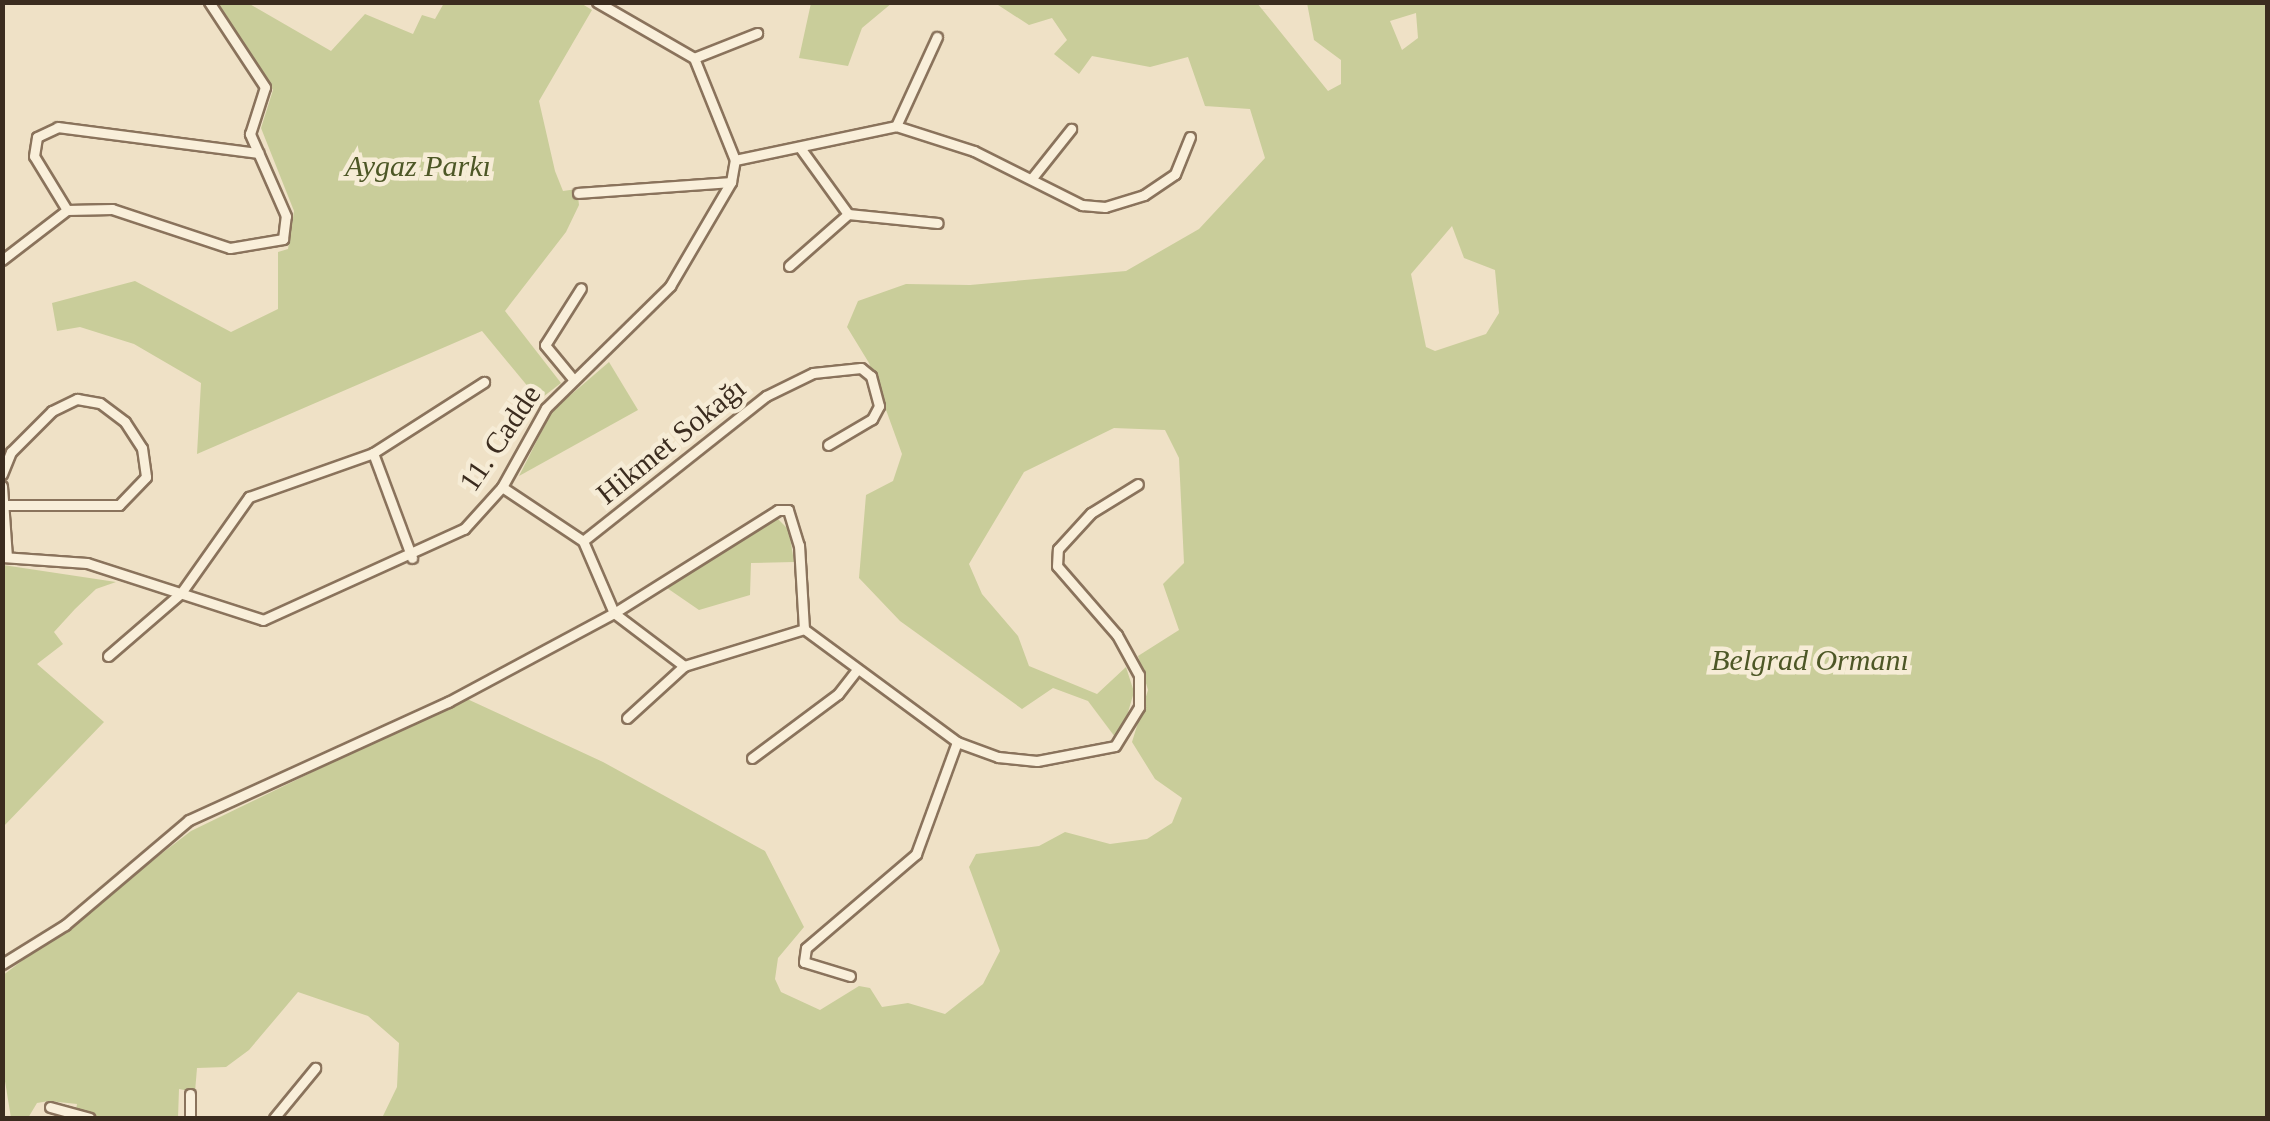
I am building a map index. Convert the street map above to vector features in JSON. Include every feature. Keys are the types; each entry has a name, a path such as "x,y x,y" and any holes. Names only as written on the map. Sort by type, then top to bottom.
{"street":[{"path":"2,260 68,210 112,208 230,248 282,239 286,216 250,134 265,87 210,2"},
{"path":"578,193 731,182 734,160 694,58 597,2"},
{"path":"694,58 757,32"},
{"path":"896,126 938,36"},
{"path":"734,160 896,126 1032,178 1082,206 1127,202 1175,174 1190,137"},
{"path":"68,210 34,156 37,137 58,127 258,153"},
{"path":"1032,178 1071,129"},
{"path":"801,149 848,214"},
{"name":"11. Cadde","path":"5,557 86,563 264,620 412,558 464,529 502,487 546,408 670,286 731,182"},
{"path":"789,266 848,214 938,223"},
{"path":"574,380 544,345 581,288"},
{"name":"Hikmet Sokağı","path":"583,540 766,396 813,374 861,368 871,376 879,406 872,419 828,444"},
{"path":"108,656 181,594 250,497 373,453 484,382"},
{"path":"2,474 11,452 52,411 76,399 100,404 125,422 142,448 146,478 120,505 5,504"},
{"path":"373,453 412,558"},
{"path":"2,964 65,925 189,820 448,702 614,613 788,510 798,545 804,629 857,670 957,742 1036,762 1115,746 1128,734 1139,708 1139,675 1117,635 1057,566 1058,549 1091,513 1138,484"},
{"path":"2,486 5,557"},
{"path":"502,487 583,540 614,613 684,666"},
{"path":"627,718 684,666 804,629"},
{"path":"752,758 838,694 857,670"},
{"path":"850,976 804,962 806,948 916,854 957,742"},
{"path":"274,1118 316,1068"},
{"path":"190,1094 190,1118"},
{"path":"50,1106 90,1118"}],"green space":[{"name":"Aygaz Parkı","path":"579,2 592,10 539,101 555,171 563,191 577,189 579,205 566,232 505,311 561,383 539,400 482,331 197,454 201,383 134,344 80,327 57,331 52,303 135,281 231,332 278,309 278,252 288,249 294,211 261,128 273,90 216,3 248,3 331,51 365,14 413,34 422,15 435,19 444,3"},
{"path":"811,2 892,3 862,28 848,66 799,58"},
{"name":"Belgrad Ormanı","path":"995,3 1257,3 1328,91 1341,84 1341,60 1314,40 1307,3 2267,3 2267,1118 382,1118 397,1087 399,1043 368,1016 298,992 249,1050 226,1067 197,1068 195,1092 179,1089 178,1118 98,1118 76,1110 77,1104 49,1101 37,1103 28,1118 11,1118 3,1069 2,976 191,831 465,698 603,762 765,851 804,927 778,958 775,979 781,992 820,1010 859,986 870,988 882,1007 908,1003 945,1014 983,984 1000,951 969,867 976,854 1039,846 1065,832 1110,844 1147,839 1172,823 1182,798 1155,779 1132,742 1148,690 1138,656 1179,630 1163,584 1184,563 1179,458 1165,430 1114,428 1024,472 969,564 982,594 1018,636 1029,666 1097,694 1126,667 1134,692 1121,736 1115,737 1088,701 1053,688 1022,709 900,621 859,578 866,495 893,481 902,454 869,363 847,327 858,301 906,284 970,285 1126,271 1199,229 1265,158 1250,109 1205,106 1188,57 1150,67 1092,56 1079,74 1054,54 1067,40 1052,18 1029,25","holes":["1416,13 1418,38 1402,50 1390,21","1452,226 1464,258 1495,270 1499,313 1486,334 1435,351 1426,347 1411,274"]},
{"path":"609,362 638,410 519,476 552,411"},
{"path":"777,518 789,530 794,562 751,563 750,595 699,610 667,588"},
{"path":"3,565 116,582 96,589 75,609 54,632 63,644 37,664 104,722 3,827"}]}
